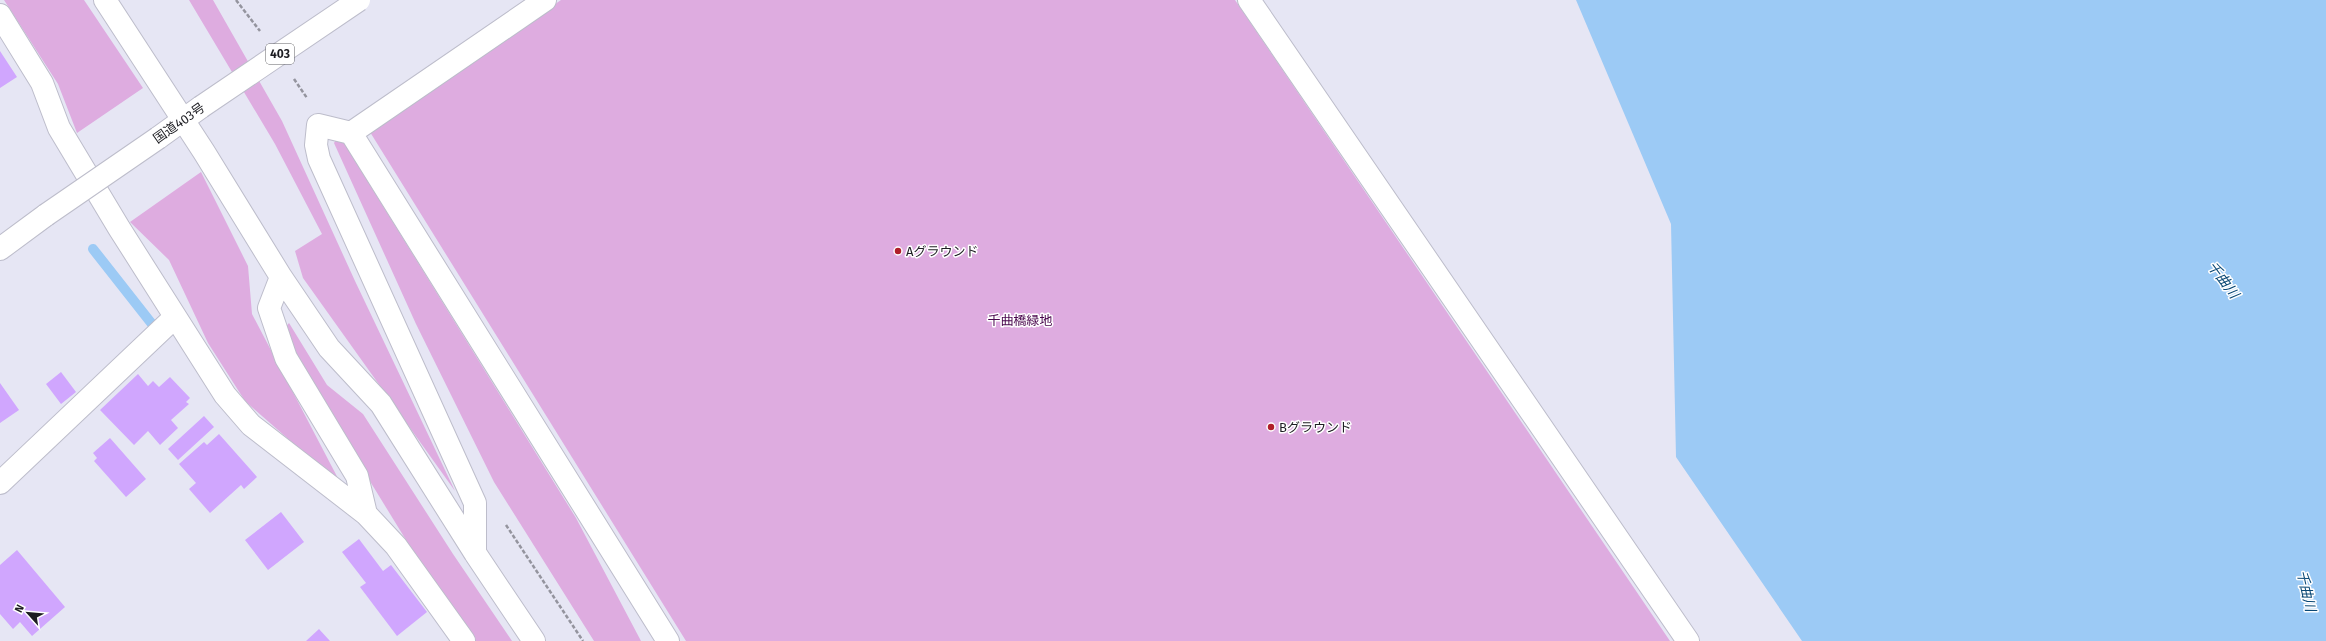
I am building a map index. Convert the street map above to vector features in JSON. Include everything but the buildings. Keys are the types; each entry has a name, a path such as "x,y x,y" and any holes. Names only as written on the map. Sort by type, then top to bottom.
{"main road":[{"path":"105,0 183,120 281,277 329,348 381,404 475,553 534,641"},
{"name":"国道403号","path":"0,249 46,215 201,107 359,0"},
{"path":"351,133 545,0"},
{"path":"1249,0 1688,641"},
{"path":"0,15 42,83 59,128 175,317 225,395 251,425 366,514 396,546 464,641"},
{"path":"475,553 475,503 319,159 316,145 318,125 351,133 668,641"},
{"path":"281,277 269,308 286,358 357,476 366,514"},
{"path":"0,483 175,317"}],"path":[{"path":"236,0 249,16"}],"green space":[{"path":"4,0 84,0 143,88 77,133 58,84"},
{"path":"189,0 213,0 282,121 355,281 455,491 303,278 295,251 322,234 275,144"},
{"name":"千曲橋緑地","path":"561,0 1235,0 1670,641 686,641 370,132"},
{"path":"339,135 576,518 641,641 594,641 494,482 416,324 334,143"},
{"path":"201,172 248,266 252,314 342,486 245,401 208,343 169,260 130,222"},
{"path":"289,323 327,385 363,414 453,554 512,641 468,641 287,346 284,329"}],"water":[{"name":"千曲川","path":"1576,0 2326,0 2326,641 1802,641 1676,457 1671,224"}],"waterway":[{"path":"93,249 152,324"}],"place":[{"name":"Aグラウンド","path":"898,251"},
{"name":"Bグラウンド","path":"1271,427"}]}
